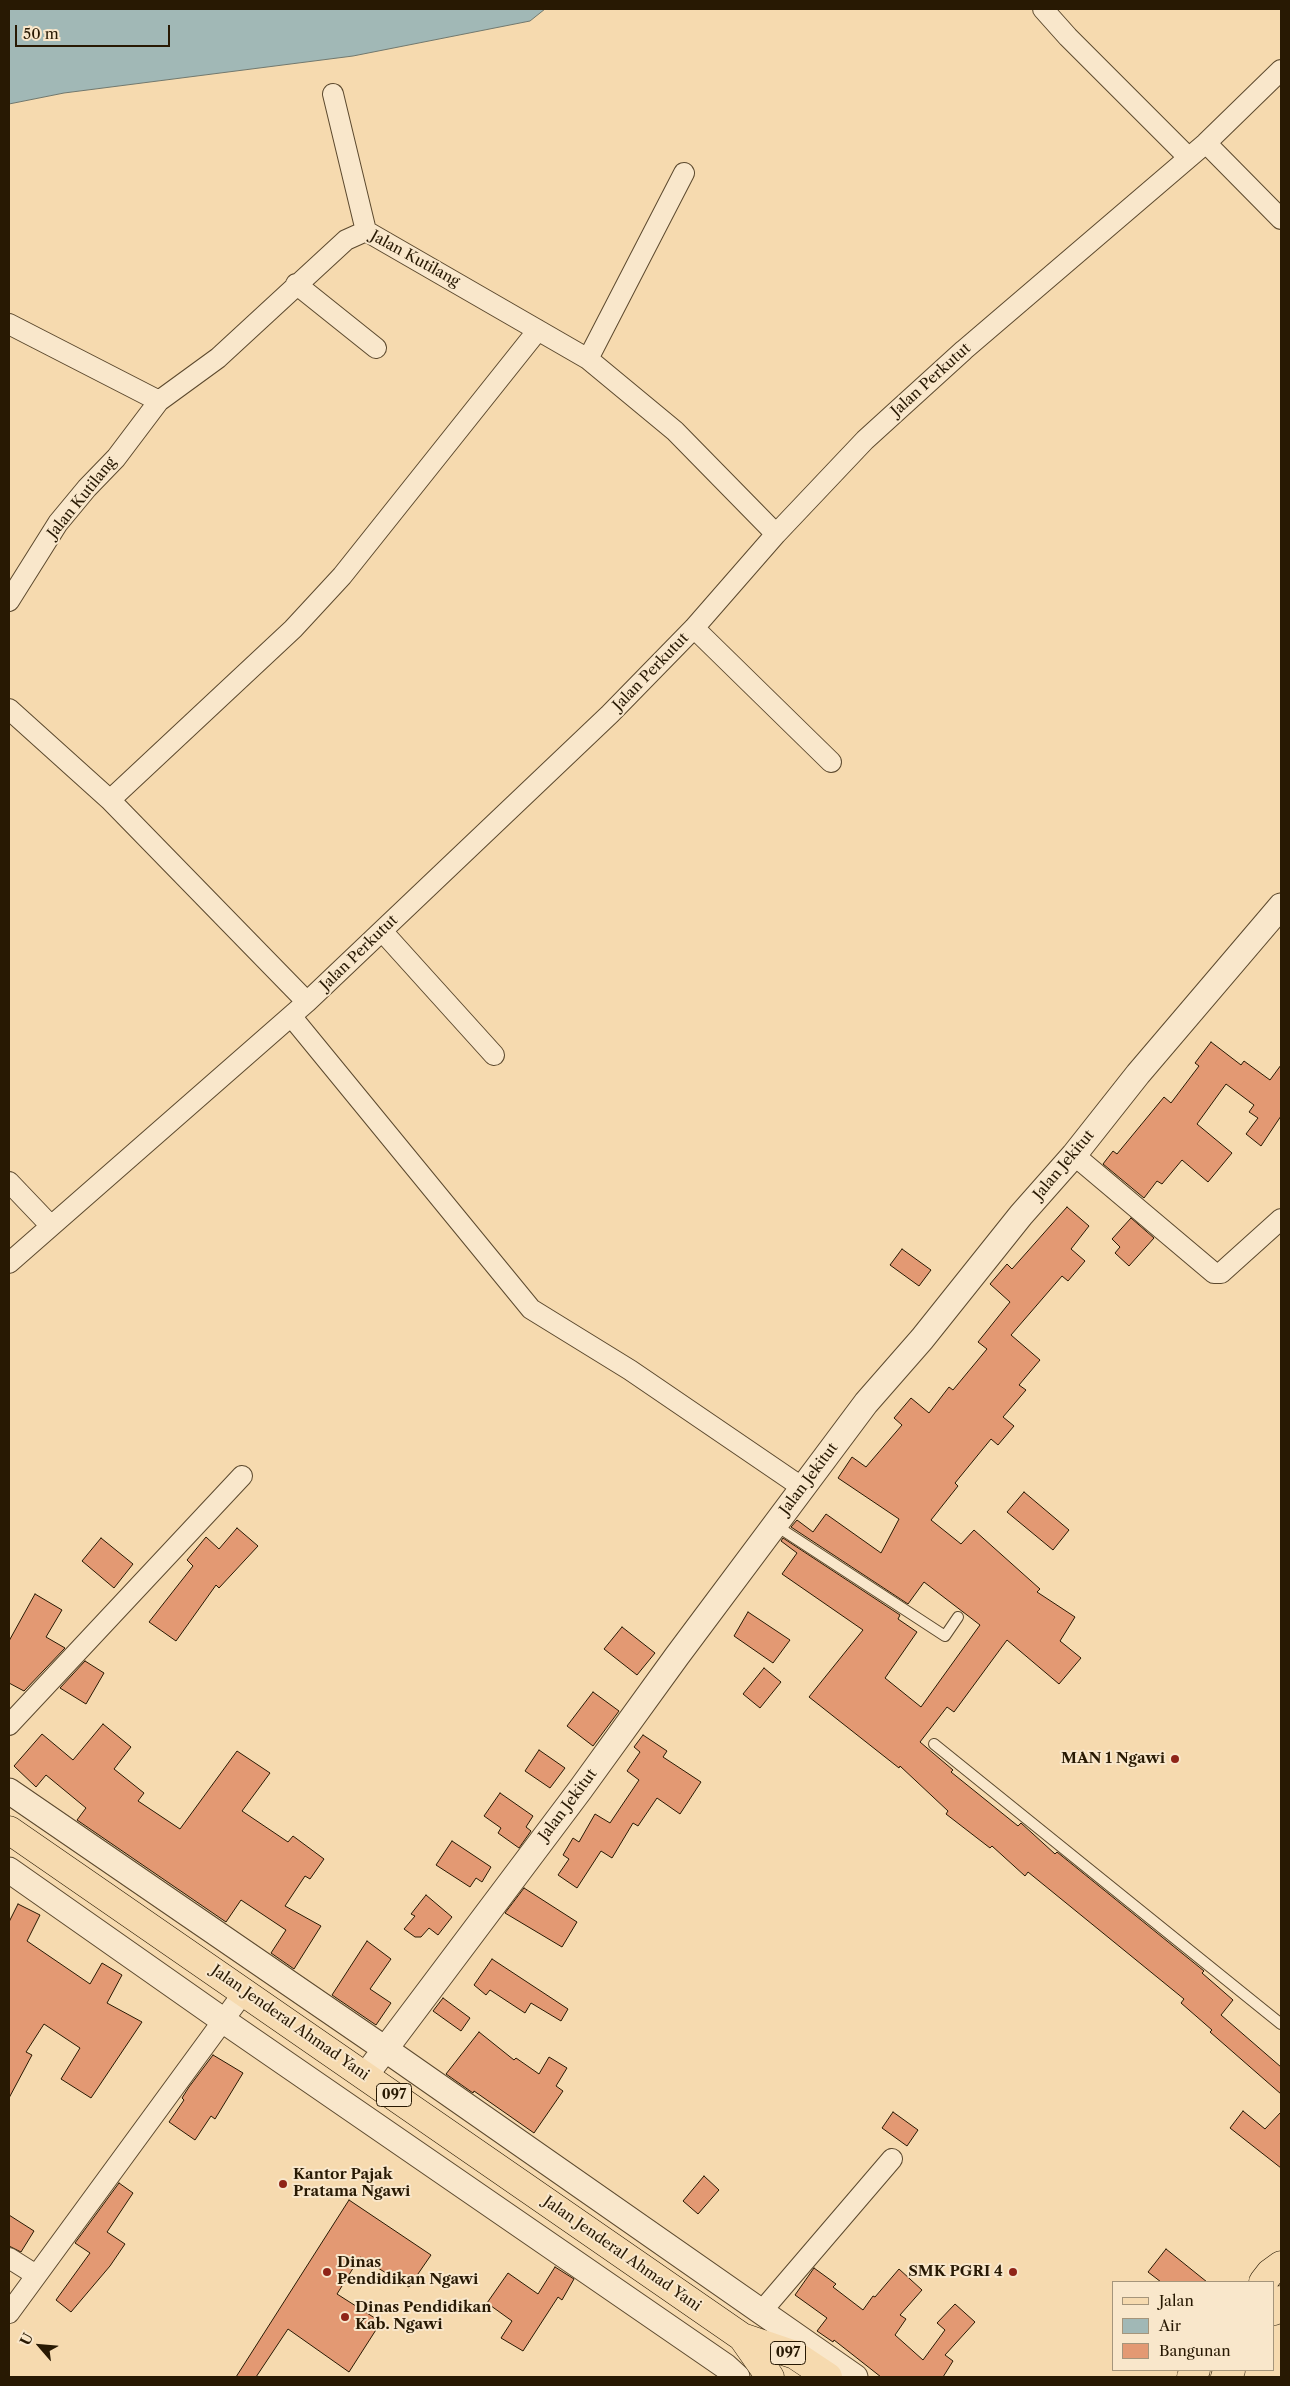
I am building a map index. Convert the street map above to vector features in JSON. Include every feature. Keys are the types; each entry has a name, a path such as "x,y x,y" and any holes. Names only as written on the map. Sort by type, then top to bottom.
{"main road":[{"name":"Jalan Jenderal Ahmad Yani","path":"9,1830 742,2338 794,2355 828,2377"},
{"path":"1264,2281 1270,2273 1281,2265"},
{"name":"Jalan Jenderal Ahmad Yani","path":"742,2338 770,2377"}],"street":[{"path":"1043,9 1068,37 1188,157"},
{"name":"Jalan Perkutut","path":"9,1263 307,1002 610,714 694,628 776,534 893,415 1206,143 1281,70"},
{"path":"333,94 366,231"},
{"path":"1206,143 1281,219"},
{"path":"588,359 684,173"},
{"name":"Jalan Kutilang","path":"9,601 58,524 87,488 116,458 160,401 218,358 296,284 346,240 366,231 588,359 675,431 776,534"},
{"path":"296,284 376,348"},
{"path":"9,324 160,401"},
{"path":"110,800 293,629 342,576 538,330"},
{"path":"694,628 831,762"},
{"path":"9,709 110,800 307,1002"},
{"name":"Jalan Jekitut","path":"366,2076 866,1403 922,1338 1021,1215 1074,1155 1138,1074 1281,906"},
{"path":"382,931 494,1055"},
{"path":"291,1016 531,1309 630,1370 803,1488"},
{"path":"1074,1155 1214,1273 1221,1273 1281,1219"},
{"path":"9,1182 51,1226"},
{"path":"9,1725 242,1476"},
{"path":"9,1791 385,2049 855,2377"},
{"path":"9,1870 224,2021 725,2366 737,2377"},
{"path":"9,2313 244,1992"},
{"path":"761,2312 892,2159"},
{"path":"9,2258 36,2275"}],"lane":[{"path":"775,1525 945,1636 958,1618"},
{"path":"934,1744 1281,2024"}],"water":[{"path":"9,9 545,9 530,21 353,56 64,93 9,104"}],"building":[{"path":"1211,1042 1241,1065 1244,1061 1270,1080 1281,1065 1281,1116 1261,1146 1246,1134 1258,1118 1249,1112 1254,1105 1226,1084 1197,1124 1232,1153 1208,1182 1182,1160 1162,1184 1157,1181 1144,1198 1103,1164 1113,1151 1117,1154 1164,1097 1171,1103 1199,1066 1195,1063"},
{"path":"1067,1207 1089,1226 1071,1249 1085,1261 1068,1281 1062,1276 1011,1335 1040,1360 1019,1385 1026,1390 1003,1417 1014,1426 998,1445 991,1439 955,1483 958,1486 931,1520 961,1544 974,1530 1040,1589 1037,1592 1075,1617 1060,1641 1081,1658 1059,1684 1007,1640 954,1712 947,1707 920,1742 953,1770 951,1772 1018,1826 1021,1823 1055,1854 1057,1852 1204,1971 1202,1973 1233,2000 1221,2015 1281,2067 1281,2094 1210,2032 1212,2030 1181,2003 1184,1999 1028,1872 1025,1876 992,1846 990,1848 946,1814 948,1811 900,1766 899,1768 809,1697 863,1630 782,1574 797,1553 781,1541 783,1538 900,1615 898,1619 917,1632 885,1678 921,1707 980,1625 924,1582 908,1604 791,1527 797,1520 813,1532 826,1514 881,1553 899,1519 838,1478 852,1457 866,1467 902,1425 894,1418 911,1398 929,1413 949,1387 953,1390 987,1349 978,1342 1010,1302 990,1284 1007,1264 1012,1269"},
{"path":"1131,1218 1154,1238 1129,1266 1115,1253 1120,1247 1112,1239"},
{"path":"902,1249 931,1270 919,1286 890,1265"},
{"path":"1024,1492 1069,1530 1053,1550 1007,1512"},
{"path":"237,1528 258,1546 219,1588 216,1585 176,1641 149,1622 193,1566 187,1560 206,1537 219,1549"},
{"path":"101,1538 133,1564 114,1588 82,1561"},
{"path":"35,1594 62,1610 46,1637 65,1648 24,1691 9,1683 9,1641"},
{"path":"748,1612 790,1640 773,1663 734,1636"},
{"path":"622,1627 655,1653 637,1675 604,1649"},
{"path":"85,1661 104,1673 86,1704 60,1688"},
{"path":"764,1668 781,1682 760,1708 743,1694"},
{"path":"593,1692 619,1711 593,1746 567,1726"},
{"path":"103,1724 131,1747 114,1769 144,1793 138,1801 180,1829 237,1751 270,1773 242,1811 288,1842 293,1836 324,1859 310,1879 305,1876 285,1906 321,1926 294,1969 271,1953 286,1930 241,1900 226,1922 77,1820 86,1808 46,1775 36,1787 14,1766 42,1734 73,1760"},
{"path":"643,1735 667,1751 663,1757 701,1782 680,1814 657,1798 638,1826 633,1823 612,1858 601,1851 577,1888 558,1875 569,1859 563,1855 573,1838 579,1842 595,1814 610,1823 639,1780 627,1771 640,1752 634,1747"},
{"path":"539,1750 565,1768 550,1788 525,1771"},
{"path":"500,1793 533,1816 526,1827 531,1831 519,1848 498,1833 501,1828 484,1816"},
{"path":"452,1841 491,1867 482,1882 476,1878 470,1887 436,1865"},
{"path":"524,1888 577,1922 562,1947 505,1913"},
{"path":"426,1895 452,1917 438,1935 429,1928 421,1937 415,1937 404,1929 415,1916 411,1914"},
{"path":"18,1904 40,1915 27,1941 90,1984 102,1963 122,1975 107,2003 142,2022 91,2098 61,2079 80,2048 44,2024 26,2052 32,2055 9,2098 9,1922"},
{"path":"367,1941 391,1959 370,1989 391,2003 376,2025 332,1995"},
{"path":"492,1959 568,2009 561,2021 531,2003 525,2013 490,1990 486,1995 474,1985"},
{"path":"443,1998 470,2018 461,2031 433,2011"},
{"path":"479,2032 514,2060 516,2058 539,2074 549,2057 567,2068 556,2086 563,2091 534,2133 446,2074"},
{"path":"213,2055 243,2073 215,2119 211,2116 195,2140 169,2122 184,2100 182,2098 189,2087"},
{"path":"1243,2111 1265,2129 1281,2112 1281,2168 1230,2128"},
{"path":"893,2112 918,2130 907,2146 882,2128"},
{"path":"704,2176 719,2190 698,2214 683,2201"},
{"path":"119,2183 133,2193 107,2232 125,2244 110,2266 71,2312 56,2300 90,2253 75,2243"},
{"name":"Dinas Pendidikan Ngawi","path":"349,2200 431,2255 409,2287 360,2257 337,2294 381,2322 349,2372 288,2329 256,2377 236,2377"},
{"path":"9,2215 34,2231 21,2252 9,2246"},
{"path":"1166,2249 1206,2281 1160,2281 1148,2272"},
{"path":"555,2267 574,2279 562,2300 558,2297 523,2351 501,2338 512,2321 487,2303 508,2273 538,2294"},
{"path":"814,2268 836,2284 833,2287 863,2310 873,2296 875,2297 899,2269 922,2290 900,2315 906,2319 895,2335 923,2360 945,2330 937,2323 955,2304 975,2322 945,2355 953,2361 943,2377 881,2377 834,2340 833,2342 817,2331 827,2318 795,2295"}],"place":[{"name":"MAN 1 Ngawi","path":"1175,1759"},
{"name":"Kantor Pajak Pratama Ngawi","path":"283,2184"},
{"name":"Dinas Pendidikan Ngawi","path":"327,2272"},
{"name":"SMK PGRI 4","path":"1013,2272"},
{"name":"Dinas Pendidikan Kab. Ngawi","path":"345,2317"}]}
